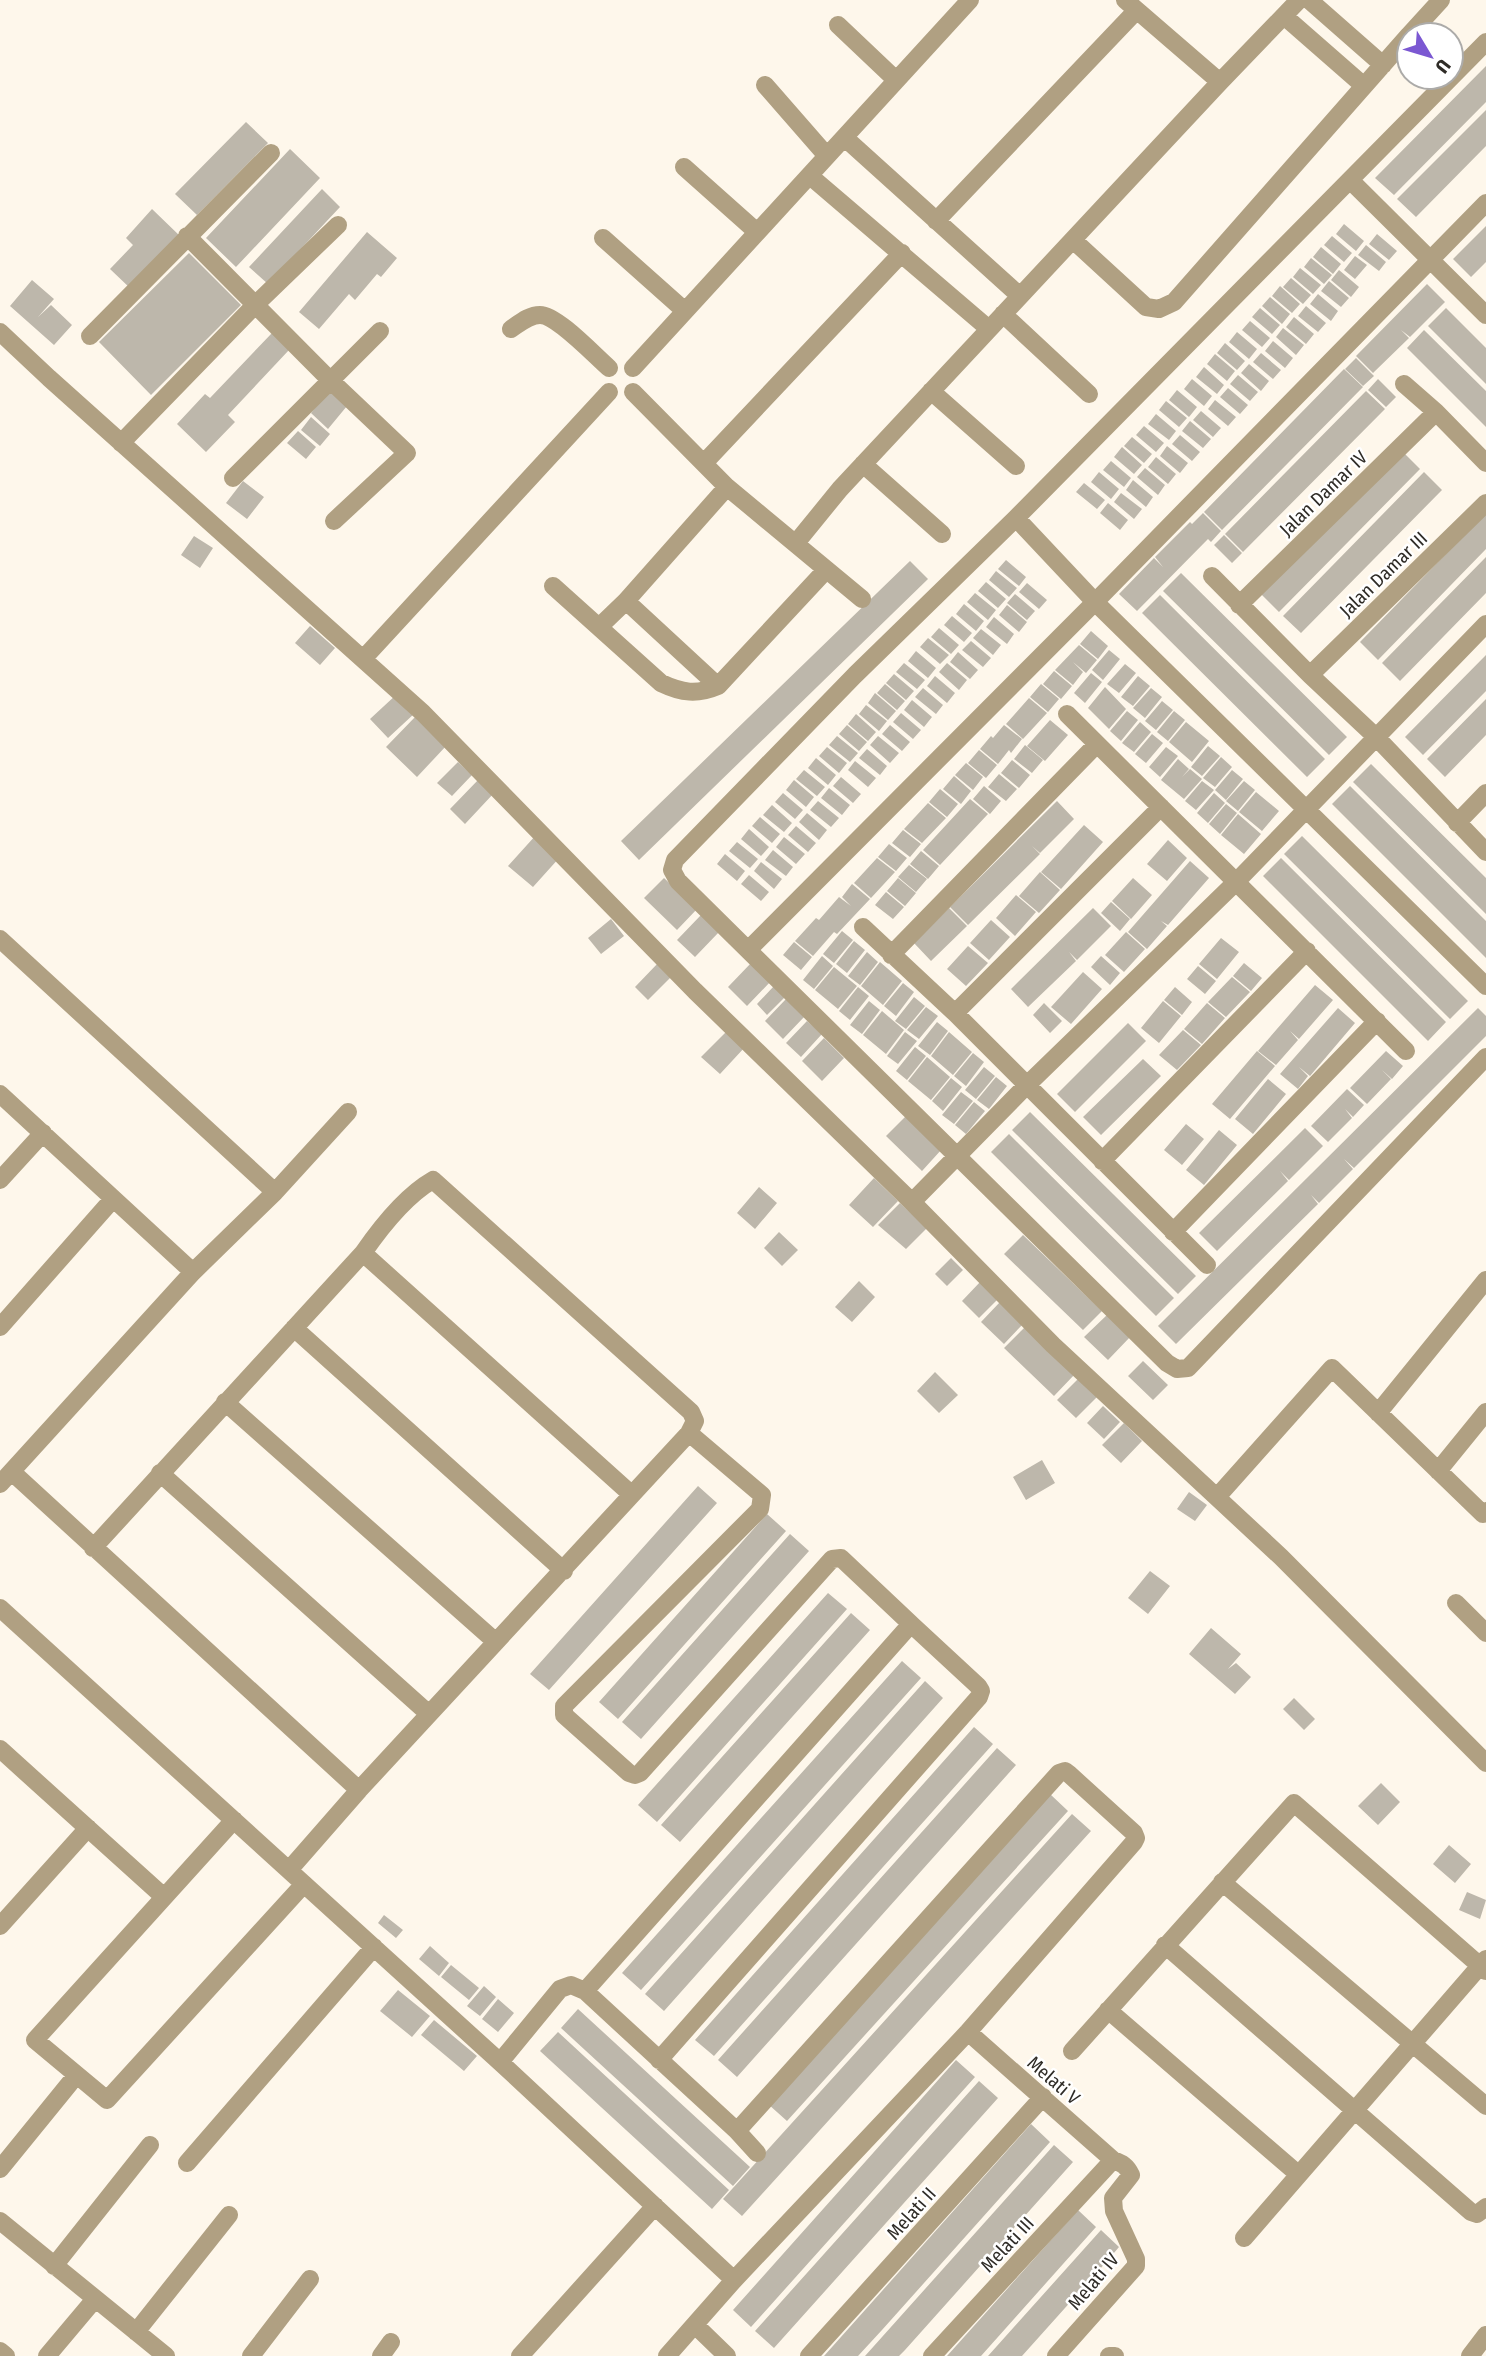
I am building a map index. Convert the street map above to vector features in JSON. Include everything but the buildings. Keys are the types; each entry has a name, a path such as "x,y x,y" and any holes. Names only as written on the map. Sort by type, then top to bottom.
{"street":[{"path":"796,543 863,464 1299,0"},
{"path":"1309,0 1383,65"},
{"path":"1422,21 1441,0"},
{"path":"633,368 967,1"},
{"path":"936,221 1130,5 1220,82"},
{"path":"1284,16 1364,86"},
{"path":"838,25 896,80"},
{"path":"1486,42 1016,518 855,675 675,860 672,870 678,881 750,949 956,1157 1167,1363 1177,1369 1188,1368 1486,1058"},
{"path":"1073,240 1146,307 1159,309 1174,302 1395,51"},
{"path":"765,85 827,156"},
{"path":"845,138 1020,296"},
{"path":"90,336 271,153"},
{"path":"684,167 757,232"},
{"path":"810,176 989,329"},
{"path":"1351,181 1486,316"},
{"path":"750,949 1486,204"},
{"path":"121,443 256,304 338,225"},
{"path":"187,236 330,380 407,453 334,521"},
{"path":"603,238 685,311"},
{"path":"704,463 902,253"},
{"path":"1003,314 1089,394"},
{"path":"511,329 527,318 542,315 554,319 608,368"},
{"path":"233,478 380,331"},
{"path":"0,332 363,659 480,769 695,991 912,1202 1053,1345 1282,1557 1486,1763"},
{"path":"616,364 633,368 637,376 633,392 625,397 616,397 609,392 604,385 608,368 616,364"},
{"path":"1404,384 1486,463"},
{"path":"931,391 1016,466"},
{"path":"363,659 609,392"},
{"path":"633,392 727,487 862,599"},
{"name":"Jalan Damar IV","path":"1239,605 1436,412"},
{"path":"863,464 942,534"},
{"path":"599,627 626,601 727,487"},
{"name":"Jalan Damar III","path":"1310,676 1486,503"},
{"path":"1016,518 1095,602 1307,807 1486,986"},
{"path":"553,586 662,683 678,691 694,692 718,686 826,570"},
{"path":"1212,576 1310,676 1376,737 1486,852"},
{"path":"626,601 718,686"},
{"path":"912,1202 1027,1085 1236,882 1486,624"},
{"path":"1067,714 1406,1051"},
{"path":"891,955 1097,744"},
{"path":"1457,822 1486,793"},
{"path":"955,1013 1161,807"},
{"path":"863,927 955,1013 1207,1265"},
{"path":"0,939 275,1192"},
{"path":"1102,1161 1307,951"},
{"path":"1173,1232 1377,1021"},
{"path":"0,1094 193,1272"},
{"path":"348,1112 275,1192 193,1272 6,1478 93,1548 359,1790"},
{"path":"0,1180 43,1133"},
{"path":"93,1548 363,1254 419,1188 433,1180 691,1412 695,1421 689,1433 359,1790 289,1870"},
{"path":"0,1327 113,1199"},
{"path":"363,1254 631,1494"},
{"path":"1378,1413 1486,1280"},
{"path":"294,1328 564,1571"},
{"path":"1217,1497 1332,1368 1483,1514 1486,1511"},
{"path":"225,1402 496,1642"},
{"path":"1438,1471 1486,1412"},
{"path":"659,2060 979,1697 981,1691 841,1558 832,1559 640,1773 629,1773 564,1715 564,1706 760,1509 762,1495 689,1433"},
{"path":"160,1473 429,1714"},
{"path":"1456,1603 1486,1633"},
{"path":"0,1608 500,2062 734,2280"},
{"path":"585,1991 911,1624"},
{"path":"3,1759 88,1828 164,1897"},
{"path":"667,2356 734,2280 968,2032 1134,1842 1134,1833 1065,1771 1059,1773 737,2131"},
{"path":"1072,2051 1294,1803 1484,1965 1244,2238"},
{"path":"234,1820 35,2040 107,2101 304,1884"},
{"path":"0,1926 88,1828"},
{"path":"1222,1882 1486,2106"},
{"path":"1166,1945 1471,2211 1477,2214 1486,2207"},
{"path":"187,2163 374,1947"},
{"path":"500,2062 560,1989 571,1985 585,1991 737,2131 757,2153"},
{"path":"1108,2010 1298,2174"},
{"name":"Melati V","path":"968,2032 1113,2160"},
{"path":"0,2169 69,2083"},
{"name":"Melati II","path":"809,2356 1043,2097"},
{"path":"54,2266 150,2145"},
{"name":"Melati III","path":"932,2356 1113,2160"},
{"name":"Melati IV","path":"1056,2356 1136,2266 1136,2259 1114,2211 1113,2198 1130,2175 1122,2162 1113,2160"},
{"path":"520,2356 655,2206"},
{"path":"136,2332 229,2215"},
{"path":"0,2221 166,2356"},
{"path":"251,2356 310,2279"},
{"path":"47,2356 95,2299"},
{"path":"695,2325 727,2356"},
{"path":"1470,2356 1486,2335"},
{"path":"0,2351 6,2356"},
{"path":"1109,2356 1115,2356"}]}
